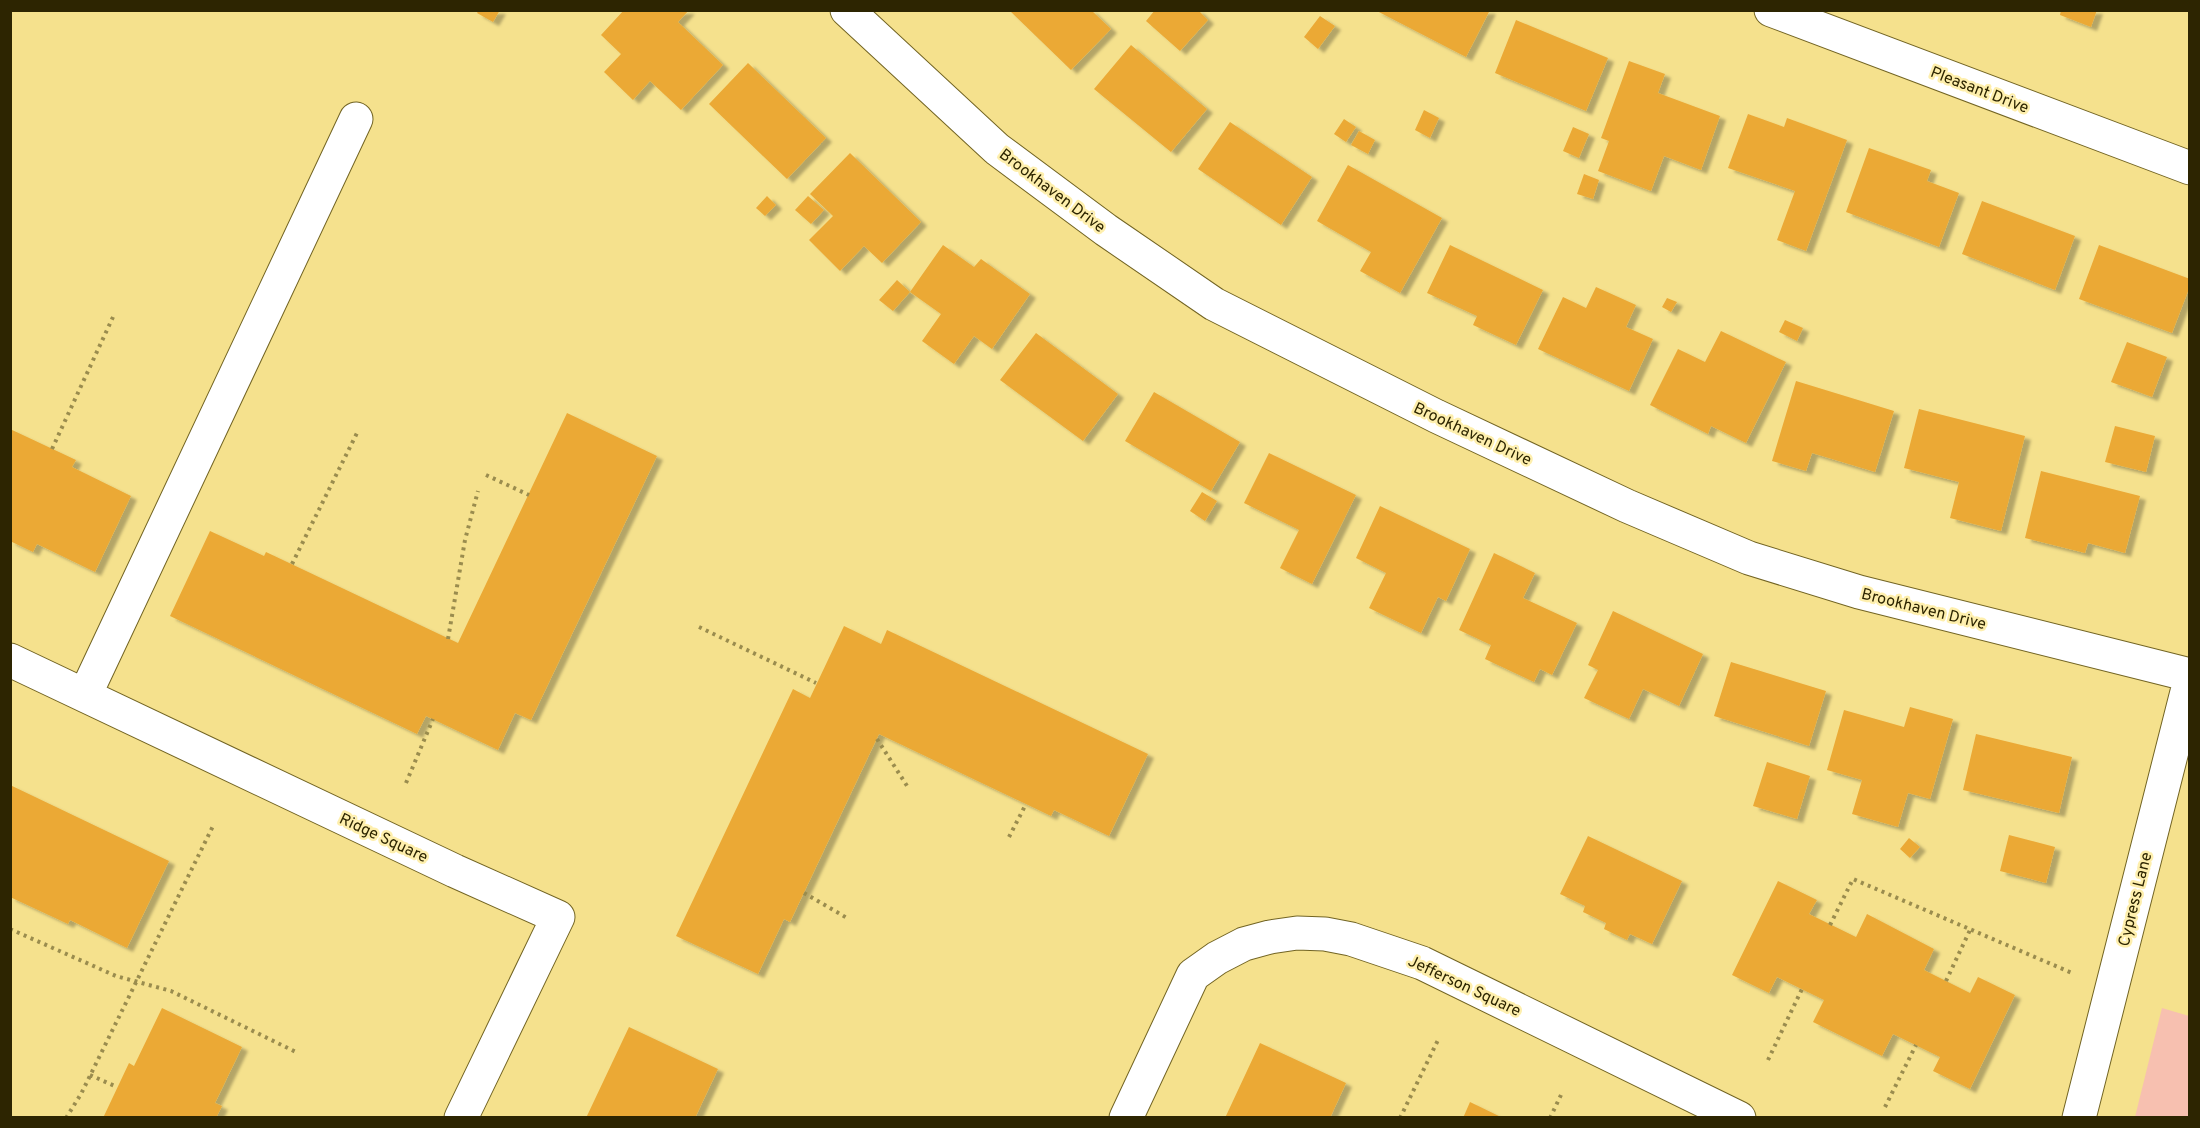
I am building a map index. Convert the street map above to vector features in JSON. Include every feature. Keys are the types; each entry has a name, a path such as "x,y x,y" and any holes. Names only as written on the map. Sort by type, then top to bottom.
{"street":[{"name":"Brookhaven Drive","path":"847,10 997,149 1106,230 1184,284 1214,304 1436,416 1627,506 1749,558 1859,592 2190,675"},
{"name":"Pleasant Drive","path":"1771,10 2190,168"},
{"path":"85,695 356,119"},
{"name":"Ridge Square","path":"10,660 455,871 558,917 461,1118"},
{"name":"Cypress Lane","path":"2079,1118 2190,680"},
{"name":"Jefferson Square","path":"1126,1118 1192,975 1217,958 1244,944 1297,933 1325,934 1352,939 1422,963 1739,1118"}],"path":[{"path":"52,449 113,317"},
{"path":"292,564 357,433"},
{"path":"486,475 529,495"},
{"path":"448,639 465,540 478,491"},
{"path":"699,627 816,683"},
{"path":"406,783 433,719"},
{"path":"877,739 909,789"},
{"path":"1010,837 1026,804"},
{"path":"66,1118 90,1075 213,826"},
{"path":"1830,925 1852,879 2072,973"},
{"path":"804,893 847,918"},
{"path":"10,929 116,976 171,991 298,1053"},
{"path":"1946,981 1970,930"},
{"path":"1767,1060 1802,989"},
{"path":"1400,1118 1438,1038"},
{"path":"1885,1107 1916,1045"},
{"path":"90,1075 117,1088"},
{"path":"1550,1118 1561,1095"}],"shaded area":[{"path":"2162,1008 2189,1016 2189,1117 2135,1117"}],"building":[{"path":"479,10 500,10 493,22 477,13"},
{"path":"624,10 689,10 678,22 723,65 681,110 650,81 633,100 604,72 621,54 601,35"},
{"path":"1009,10 1091,10 1111,29 1071,70"},
{"path":"1155,10 1198,10 1208,20 1180,51 1146,21"},
{"path":"1375,10 1490,10 1466,57"},
{"path":"2061,10 2097,10 2091,27 2060,15"},
{"path":"1320,16 1335,26 1318,49 1304,37"},
{"path":"1516,20 1608,58 1586,111 1495,73"},
{"path":"1131,45 1207,109 1171,152 1094,89"},
{"path":"1629,61 1665,74 1658,93 1720,116 1701,170 1664,156 1651,191 1598,171 1609,141 1601,138"},
{"path":"748,63 826,138 787,179 709,104"},
{"path":"1424,110 1439,118 1430,138 1415,130"},
{"path":"1748,114 1784,127 1787,118 1847,140 1806,251 1777,240 1795,191 1728,168"},
{"path":"1344,119 1356,127 1346,142 1334,134"},
{"path":"1230,122 1312,177 1281,225 1198,169"},
{"path":"1573,127 1589,134 1579,158 1563,151"},
{"path":"1359,131 1375,140 1368,154 1351,145"},
{"path":"1869,148 1931,170 1927,181 1959,193 1939,247 1846,212"},
{"path":"850,153 921,222 882,263 864,246 840,271 809,240 833,216 810,194"},
{"path":"1348,165 1442,218 1400,293 1360,271 1371,252 1317,221"},
{"path":"1584,174 1599,180 1593,199 1577,194"},
{"path":"767,196 776,205 765,216 756,208"},
{"path":"808,196 824,210 811,224 795,210"},
{"path":"1982,201 2075,236 2055,290 1962,254"},
{"path":"943,245 974,267 981,259 1030,294 992,349 974,336 954,364 922,341 941,314 910,292"},
{"path":"1450,245 1543,290 1516,345 1473,325 1477,316 1427,293"},
{"path":"2099,245 2190,279 2190,286 2172,333 2079,299"},
{"path":"897,280 910,292 893,311 879,300"},
{"path":"1596,287 1636,305 1626,327 1653,339 1629,391 1538,349 1563,297 1586,308"},
{"path":"1667,298 1677,302 1671,312 1662,307"},
{"path":"1785,320 1803,328 1797,341 1779,332"},
{"path":"1721,331 1786,362 1746,443 1711,426 1708,434 1650,405 1678,349 1705,362"},
{"path":"1036,333 1118,394 1083,441 1000,380"},
{"path":"2127,342 2167,357 2152,397 2111,382"},
{"path":"1796,381 1894,411 1875,472 1812,453 1806,471 1772,461"},
{"path":"1154,392 1240,442 1211,491 1125,441"},
{"path":"1919,409 2025,436 2001,531 1950,518 1959,482 1904,468"},
{"path":"567,413 657,456 531,720 515,713 498,750 426,716 417,734 170,616 210,531 264,556 266,552 458,643"},
{"path":"2115,426 2155,436 2146,472 2105,462"},
{"path":"10,429 76,460 72,467 131,496 95,572 37,544 33,552 10,541"},
{"path":"1269,453 1356,495 1312,584 1280,568 1299,530 1244,503"},
{"path":"2041,471 2140,496 2125,553 2088,543 2085,553 2025,538"},
{"path":"1202,492 1217,501 1205,521 1190,511"},
{"path":"1380,506 1470,549 1446,601 1438,597 1421,633 1369,608 1386,573 1356,558"},
{"path":"1494,553 1535,573 1523,598 1577,623 1552,675 1540,669 1534,682 1485,659 1491,645 1459,630"},
{"path":"1613,611 1703,654 1679,706 1643,689 1629,719 1584,698 1598,670 1588,665"},
{"path":"844,626 881,644 887,630 1148,754 1109,836 1054,810 1051,816 879,734 790,922 784,919 758,974 676,936 793,689 810,698"},
{"path":"1731,662 1826,691 1809,746 1714,716"},
{"path":"1910,707 1953,719 1930,799 1908,793 1898,827 1852,814 1862,780 1827,770 1844,710 1904,727"},
{"path":"1976,734 2072,757 2059,813 1963,790"},
{"path":"1767,762 1810,776 1797,819 1753,806"},
{"path":"10,785 169,861 127,948 70,920 68,924 10,897"},
{"path":"2009,835 2055,847 2046,883 2000,871"},
{"path":"1588,836 1682,881 1652,944 1630,934 1627,940 1604,929 1606,923 1583,912 1585,906 1560,894"},
{"path":"1909,838 1920,847 1910,858 1900,849"},
{"path":"1778,881 1817,900 1809,914 1856,937 1867,914 1934,949 1924,970 1970,993 1978,977 2015,995 1970,1089 1933,1071 1940,1057 1893,1034 1882,1056 1813,1022 1824,1000 1777,977 1769,993 1732,975"},
{"path":"162,1008 242,1047 215,1103 222,1106 216,1118 103,1118 129,1063 134,1066"},
{"path":"629,1027 718,1069 695,1118 586,1118"},
{"path":"1260,1043 1346,1083 1330,1118 1225,1118"},
{"path":"1470,1102 1503,1118 1463,1118"}]}
